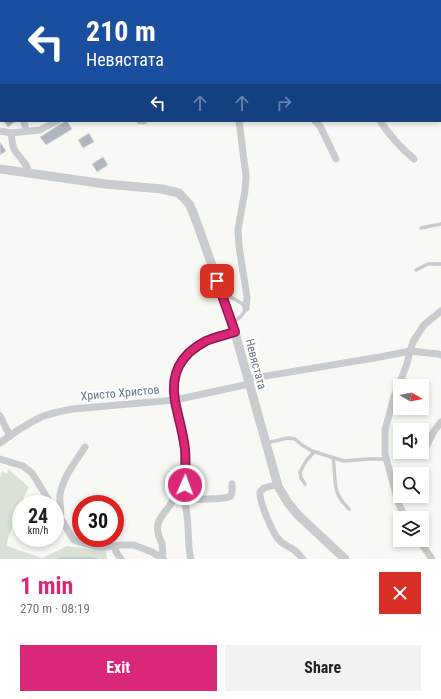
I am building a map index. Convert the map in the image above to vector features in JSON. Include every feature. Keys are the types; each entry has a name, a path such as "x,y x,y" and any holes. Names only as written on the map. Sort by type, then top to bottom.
{"street":[{"path":"24,122 26,131"},
{"path":"0,131 12,133 40,130 55,122"},
{"path":"240,122 246,176 245,191 238,229 239,246 247,297 246,308"},
{"path":"316,122 320,126 336,159"},
{"path":"381,122 403,150 414,159"},
{"path":"12,133 12,143 14,149 26,164 29,169 29,174"},
{"name":"Невястата","path":"0,169 105,184 162,188 179,193 190,205 232,322 278,484 288,503 298,515 345,559"},
{"path":"402,511 386,459 385,430 394,397 407,364 413,342 424,325 441,311"},
{"path":"191,559 185,501 185,448 175,400 175,376 178,367 188,352 207,341 235,332"},
{"name":"Христо Христов","path":"0,443 42,417 72,409 175,400 248,381 410,351 441,355"},
{"path":"0,416 10,436"},
{"path":"429,441 441,422"},
{"path":"60,495 68,473 85,447"},
{"path":"0,459 23,466 32,473 45,495"},
{"path":"185,501 227,498 231,496 232,484"},
{"path":"278,484 264,488 260,492 261,499 271,528 279,541 294,550 303,559"},
{"path":"163,559 162,544 157,531 158,523 161,516 185,485"},
{"path":"64,525 72,537"},
{"path":"124,545 134,545 152,552 163,559"},
{"path":"115,547 116,552 121,559"},
{"path":"424,547 432,559"}],"lane":[{"path":"421,228 441,224"},
{"path":"416,270 428,264 441,264"},
{"path":"222,296 234,298 242,303 246,308 243,315 232,322"},
{"path":"266,444 288,438 295,439 314,452 344,461 386,459"},
{"path":"305,484 301,478 300,472 306,461 314,452"},
{"path":"333,458 337,493 341,501 349,508"}],"shaded area":[{"path":"8,469 29,487 25,495 12,495 12,527 7,546 42,558 67,546 96,550 106,548 107,559 0,559 0,478 2,471 7,474"}],"building":[{"path":"5,122 15,122 8,127"},
{"path":"63,122 68,122 72,129 46,145 40,137"},
{"path":"89,133 94,142 83,148 78,140"},
{"path":"0,142 6,151 0,155"},
{"path":"103,157 108,165 97,172 92,164"}],"waterway":[{"path":"58,559 97,559"}],"route":[{"path":"185,485 185,448 175,400 175,376 178,367 188,352 207,341 235,332 217,281"}]}
